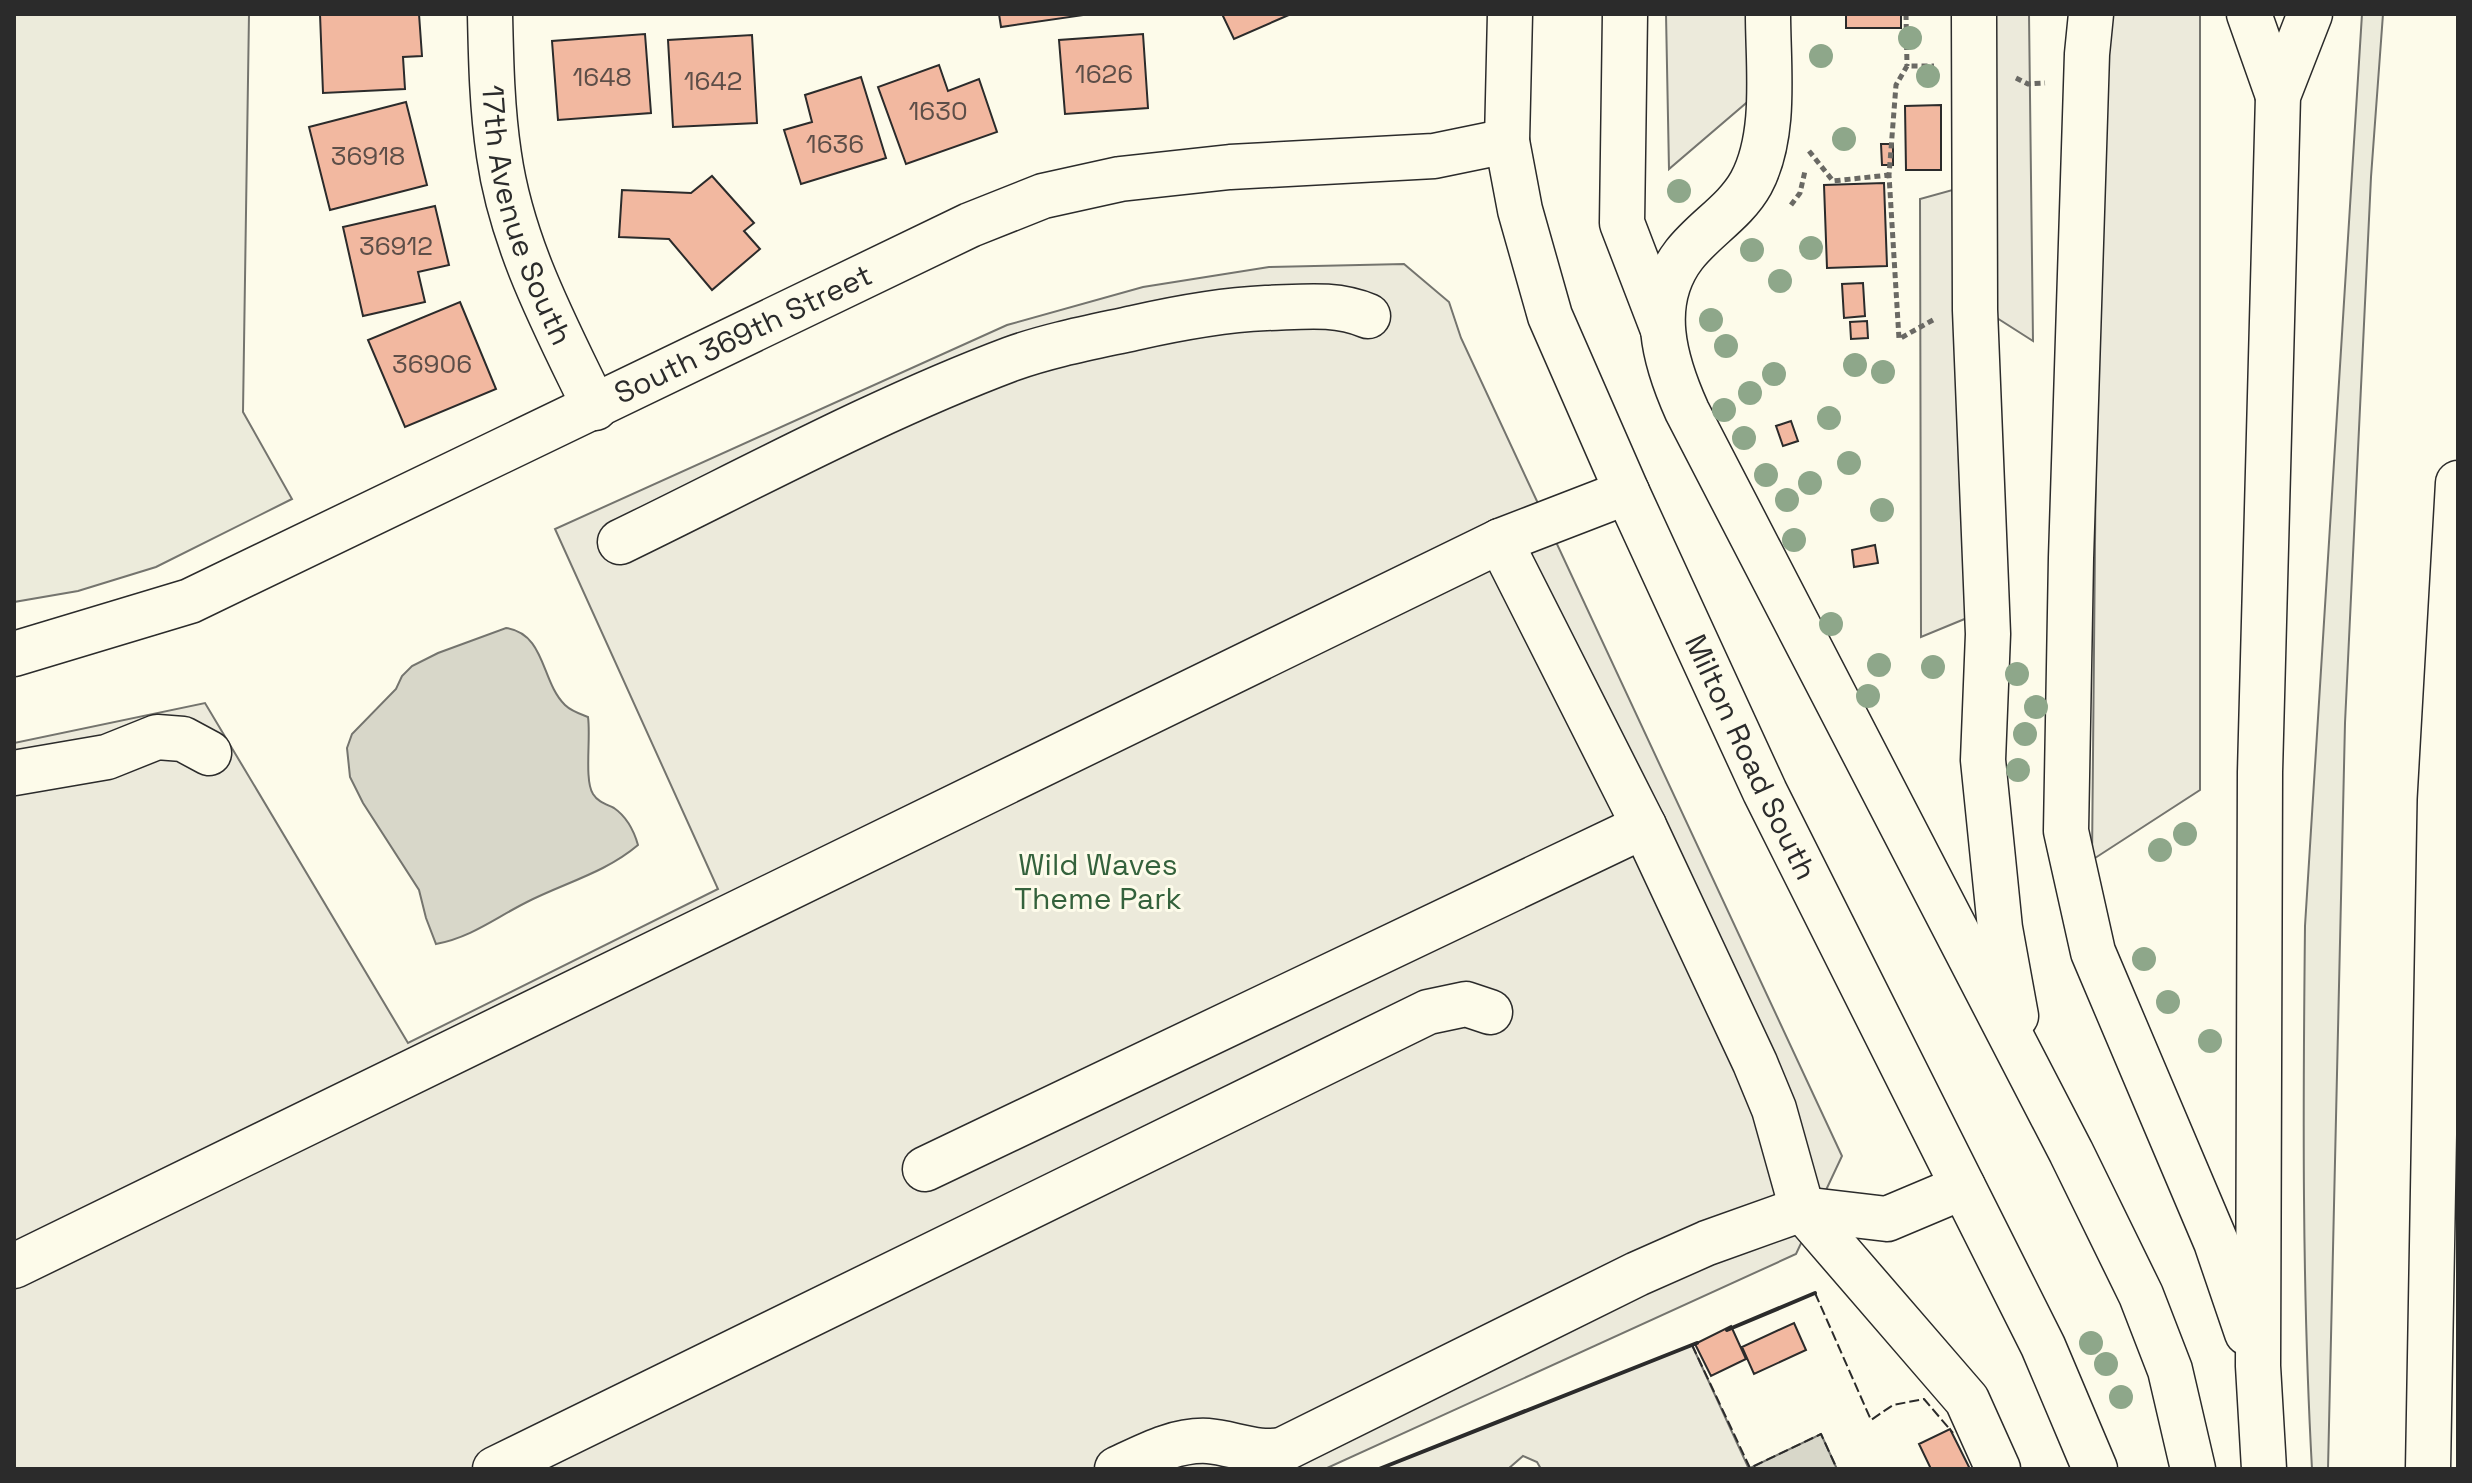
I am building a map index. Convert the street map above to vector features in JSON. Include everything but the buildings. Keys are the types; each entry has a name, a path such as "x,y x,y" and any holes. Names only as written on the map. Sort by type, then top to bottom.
{"main road":[{"name":"17th Avenue South","path":"490,14 494,116 508,200 536,283 595,408"},
{"name":"Milton Road South","path":"1510,14 1507,141 1520,210 1550,316 1765,792 2043,1346 2095,1469"},
{"path":"1625,14 1622,223 1662,327"},
{"path":"1768,14 1767,110 1760,162 1751,184 1737,203 1684,255 1673,275 1665,300 1662,327 1664,352 1687,411 2071,1152"},
{"path":"1974,14 1975,310 1988,634 1983,760 2000,928 2016,1018 2041,1087 2141,1295 2170,1370 2193,1469"},
{"path":"2091,14 2086,70 2071,558 2066,831 2093,952 2216,1242 2258,1366"},
{"path":"2249,14 2278,96"},
{"path":"2264,1469 2258,1366 2260,772 2278,96 2310,14"},
{"name":"South 369th Street","path":"14,654 190,601 970,225 1043,196 1120,179 1173,172 1434,156 1507,141"},
{"path":"620,542 913,400 1014,358 1192,315 1327,306 1348,308 1368,316"},
{"path":"2428,1469 2440,800 2458,483"},
{"path":"14,1266 1500,541 1627,492"},
{"path":"1500,541 1644,826 1769,1098 1802,1209 1967,1400 1998,1469"},
{"path":"14,773 107,757 157,737 183,739 209,753"},
{"path":"925,1169 1644,826"},
{"path":"495,1469 1428,1012 1466,1004 1490,1012"},
{"path":"1117,1469 1177,1444 1204,1441 1258,1451 1284,1449 1637,1274 1707,1243 1802,1209 1887,1219 1963,1187"}],"path":[{"path":"1906,14 1907,66"},
{"path":"1809,151 1833,181 1889,175"}],"shaded area":[{"path":"14,14 249,14 243,412 292,499 156,567 78,591 14,602"},
{"path":"1666,14 1749,14 1752,98 1669,169"},
{"path":"1991,14 2029,14 2033,341 1986,311"},
{"path":"2100,14 2200,14 2200,790 2092,860"},
{"path":"2362,14 2383,14 2371,177 2345,723 2328,1469 2312,1469 2305,1266 2305,926"},
{"path":"1956,189 1967,618 1921,637 1920,199"},
{"name":"Wild Waves Theme Park","path":"1404,264 1449,302 1461,338 1842,1156 1796,1254 1325,1469 14,1469 14,743 205,703 408,1043 718,889 555,529 1007,325 1143,287 1269,267"},
{"path":"506,628 529,639 557,695 570,709 588,717 590,787 597,799 623,816 638,845 598,870 527,902 472,932 436,944 419,890 363,803 350,777 347,748 352,734 396,689 402,676 412,666"},
{"path":"1692,1345 1749,1469 1541,1469 1537,1462 1523,1456 1508,1469 1379,1469"},
{"path":"1821,1434 1837,1469 1749,1469 1750,1468"}],"fence":[{"path":"1815,1293 1871,1420 1893,1405 1924,1399 1953,1433"},
{"path":"1692,1345 1750,1468 1821,1434 1837,1469"}],"wall":[{"path":"1727,1330 1815,1293"},
{"path":"1379,1469 1697,1343"}]}
